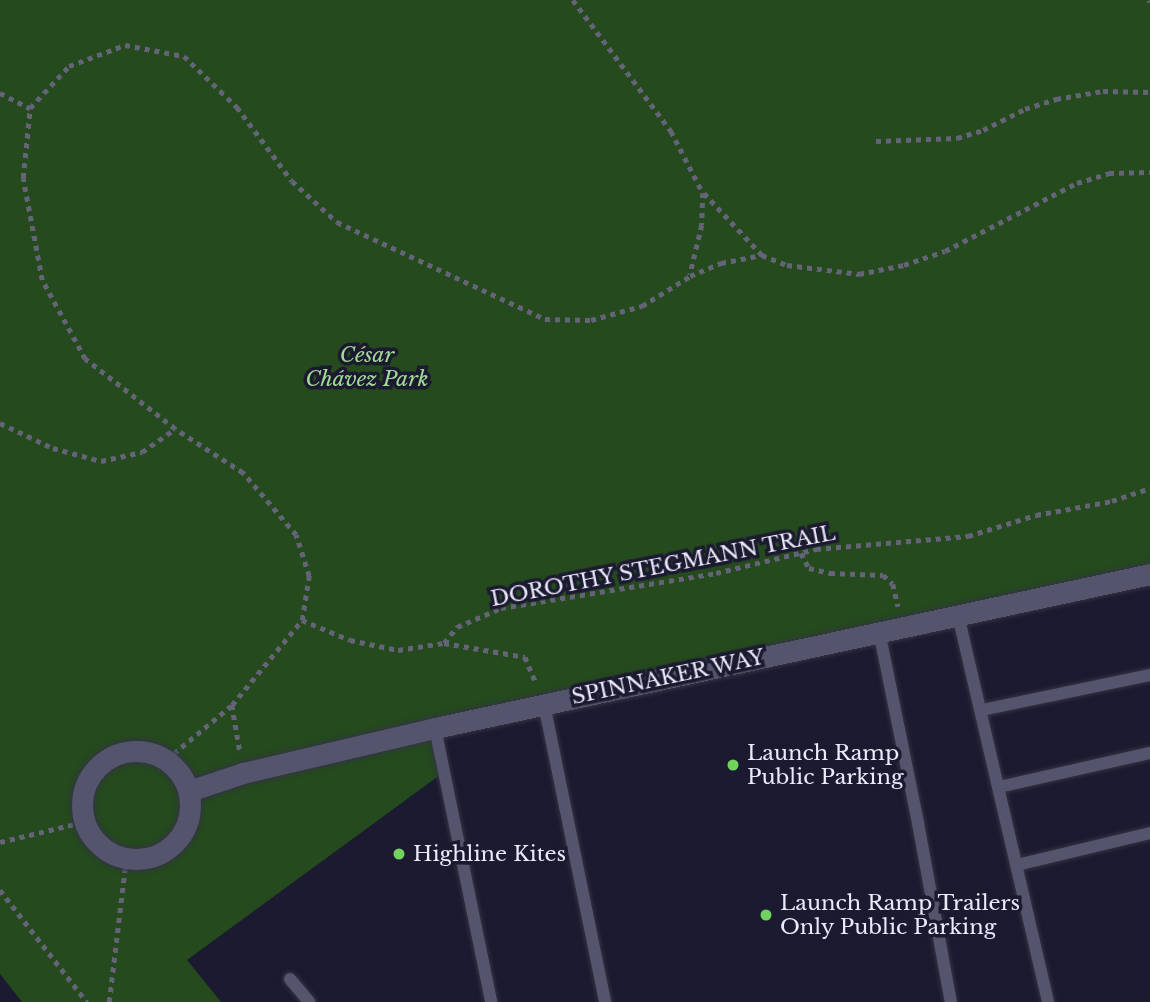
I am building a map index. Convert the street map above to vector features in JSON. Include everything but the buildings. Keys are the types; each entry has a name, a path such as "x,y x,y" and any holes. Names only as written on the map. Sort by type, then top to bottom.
{"street":[{"name":"SPINNAKER WAY","path":"189,791 243,773 435,728 1150,574"},
{"path":"134,751 151,753 166,760 176,768 189,791 191,809 187,827 176,842 162,854 145,860 126,859 100,846 83,822 83,789 103,761 117,754 134,751"}],"lane":[{"path":"958,615 1048,1002"},
{"path":"878,631 918,823 951,1002"},
{"path":"982,710 1150,675"},
{"path":"544,704 605,1002"},
{"path":"435,728 491,1002"},
{"path":"999,788 1150,753"},
{"path":"1017,865 1150,833"},
{"path":"290,979 309,1002"}],"path":[{"path":"573,0 671,131 704,192 762,255 787,265 859,274 904,265 945,251 1077,183 1109,173 1150,172"},
{"path":"166,760 232,705 302,620 309,576 296,536 243,473 175,429 85,359 42,280 23,178 30,108 69,66 125,45 184,56 237,107 292,181 337,222 545,319 592,320 642,306 690,276 721,263 762,255"},
{"path":"876,141 957,138 1056,99 1103,91 1150,92"},
{"path":"0,93 30,108"},
{"path":"690,276 702,225 704,192"},
{"path":"0,423 54,448 101,461 142,452 175,429"},
{"name":"DOROTHY STEGMANN TRAIL","path":"444,643 457,627 501,608 716,573 801,553 968,536 1036,514 1112,501 1150,488"},
{"path":"801,553 809,568 830,573 883,575 893,584 903,627"},
{"path":"302,620 350,640 398,650 444,643 525,657 544,704"},
{"path":"232,705 243,773"},
{"path":"0,842 83,822"},
{"path":"108,1002 126,859"},
{"path":"0,890 87,1002"}],"green space":[{"name":"César Chávez Park","path":"0,0 1150,0 1150,574 435,728 444,772 187,960 221,1002 22,1002 0,974"}],"place":[{"name":"Launch Ramp Public Parking","path":"733,765"},
{"name":"Highline Kites","path":"399,854"},
{"name":"Launch Ramp Trailers Only Public Parking","path":"766,915"}]}
